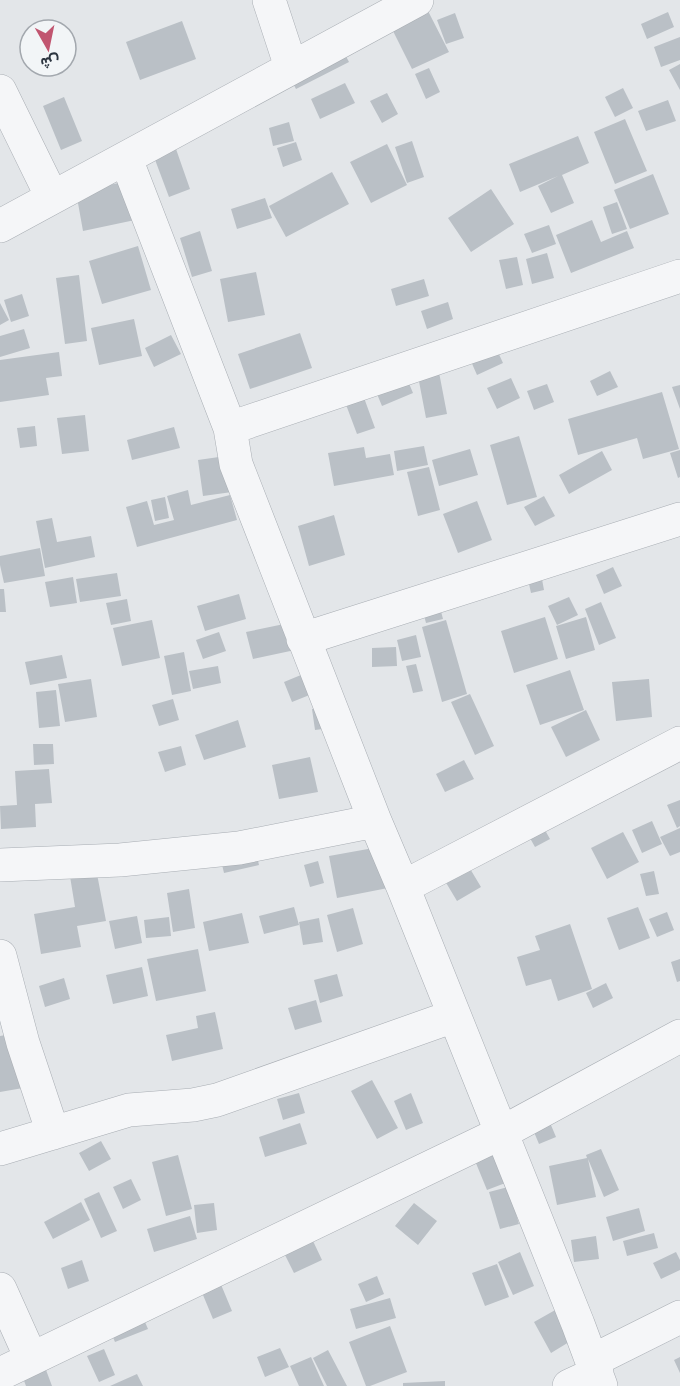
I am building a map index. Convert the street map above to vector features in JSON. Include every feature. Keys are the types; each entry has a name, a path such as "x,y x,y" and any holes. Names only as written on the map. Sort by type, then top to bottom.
{"street":[{"path":"269,0 291,68"},
{"path":"0,226 417,0"},
{"path":"0,91 52,196"},
{"path":"126,159 230,428 236,464 303,639 501,1134 590,1376 680,1317"},
{"path":"230,428 680,276"},
{"path":"303,639 680,519"},
{"path":"403,887 680,743"},
{"path":"0,865 120,860 239,848 375,821"},
{"path":"0,956 23,1043 53,1133"},
{"path":"0,1149 129,1110 217,1100 454,1016"},
{"path":"0,1374 501,1134 680,1036"},
{"path":"0,1289 32,1358"}],"building":[{"path":"428,11 449,52 412,69 392,29"},
{"path":"668,12 674,27 647,39 641,24"},
{"path":"455,13 464,38 446,44 437,20"},
{"path":"182,21 196,59 140,80 126,42"},
{"path":"680,37 680,60 661,67 654,47"},
{"path":"339,43 349,62 296,89 286,70"},
{"path":"680,64 680,90 669,70"},
{"path":"429,68 440,92 426,99 415,74"},
{"path":"345,83 355,103 320,119 311,99"},
{"path":"623,88 633,108 615,117 605,97"},
{"path":"387,93 398,114 382,123 370,101"},
{"path":"64,97 82,141 61,150 43,106"},
{"path":"668,100 676,121 646,131 638,111"},
{"path":"625,119 647,171 615,184 594,132"},
{"path":"289,122 294,141 273,146 269,128"},
{"path":"578,136 589,163 562,175 574,203 551,213 538,186 558,176 520,192 509,164"},
{"path":"412,141 424,177 407,183 395,147"},
{"path":"296,142 302,160 283,167 277,148"},
{"path":"387,144 407,185 371,203 350,162"},
{"path":"176,149 190,189 169,197 154,157"},
{"path":"332,172 349,204 286,237 269,206"},
{"path":"653,174 669,214 630,229 614,190"},
{"path":"128,181 135,220 83,231 76,192"},
{"path":"491,189 514,224 471,252 448,218"},
{"path":"265,198 272,218 237,229 231,209"},
{"path":"617,202 627,229 612,234 603,207"},
{"path":"592,220 601,242 627,231 634,248 571,273 556,235"},
{"path":"549,225 556,244 532,253 524,234"},
{"path":"200,231 212,271 192,277 180,238"},
{"path":"138,246 151,290 102,304 89,261"},
{"path":"547,253 554,278 532,284 526,259"},
{"path":"517,257 523,285 506,289 499,260"},
{"path":"256,272 265,315 228,322 220,279"},
{"path":"79,275 87,341 65,344 56,278"},
{"path":"424,279 429,296 396,306 391,289"},
{"path":"22,294 29,316 11,322 4,300"},
{"path":"448,302 453,319 427,329 421,311"},
{"path":"0,303 9,320 0,325"},
{"path":"134,319 142,356 99,365 91,328"},
{"path":"24,329 30,348 0,357 0,336"},
{"path":"300,333 312,368 250,389 238,354"},
{"path":"171,335 181,354 154,367 145,348"},
{"path":"492,339 503,363 477,375 466,350"},
{"path":"59,352 62,376 46,378 49,395 0,402 0,360"},
{"path":"438,367 447,414 426,418 417,371"},
{"path":"403,369 413,393 382,406 372,382"},
{"path":"610,371 618,387 597,396 590,381"},
{"path":"511,378 520,398 497,409 487,388"},
{"path":"547,384 554,402 534,410 527,391"},
{"path":"680,385 680,409 672,387"},
{"path":"662,392 679,449 643,459 637,438 578,455 568,419"},
{"path":"363,395 375,428 357,434 345,402"},
{"path":"85,415 89,451 62,454 57,418"},
{"path":"35,426 37,446 20,448 17,428"},
{"path":"174,427 180,448 132,460 127,440"},
{"path":"519,436 537,497 507,505 490,445"},
{"path":"424,446 428,465 397,471 394,451"},
{"path":"364,447 366,458 390,454 394,475 334,486 328,453"},
{"path":"470,449 478,475 439,486 432,460"},
{"path":"680,450 680,477 678,478 670,453"},
{"path":"602,451 612,470 569,494 559,475"},
{"path":"226,456 232,492 203,496 198,460"},
{"path":"429,467 440,510 418,516 407,472"},
{"path":"188,490 191,505 230,495 237,520 137,547 126,507 147,501 154,525 174,520 167,496"},
{"path":"544,496 555,516 535,526 524,507"},
{"path":"165,497 169,518 155,521 151,500"},
{"path":"477,501 492,540 458,553 443,514"},
{"path":"334,515 345,555 309,566 298,526"},
{"path":"52,518 57,542 91,536 95,557 45,568 36,521"},
{"path":"40,548 45,576 4,583 0,556"},
{"path":"539,563 544,590 531,593 525,566"},
{"path":"613,567 622,586 604,594 596,575"},
{"path":"117,573 121,596 80,602 76,579"},
{"path":"73,577 77,603 50,607 45,582"},
{"path":"0,589 4,589 6,612 0,612"},
{"path":"436,592 443,619 426,623 419,596"},
{"path":"239,594 246,619 205,631 197,606"},
{"path":"569,597 578,615 557,625 548,606"},
{"path":"127,599 131,621 111,625 106,603"},
{"path":"601,602 616,638 599,645 585,609"},
{"path":"545,617 558,659 514,673 501,631"},
{"path":"586,617 595,650 566,659 556,626"},
{"path":"152,620 160,658 122,666 113,628"},
{"path":"446,620 467,694 442,702 422,627"},
{"path":"289,623 295,650 253,659 246,632"},
{"path":"219,632 226,651 203,659 196,640"},
{"path":"416,635 421,657 402,661 397,640"},
{"path":"396,647 397,666 372,667 372,648"},
{"path":"184,652 191,691 172,695 164,656"},
{"path":"62,655 67,678 30,685 25,662"},
{"path":"416,664 423,691 413,693 406,666"},
{"path":"218,666 221,683 193,689 189,671"},
{"path":"313,670 322,690 292,702 284,682"},
{"path":"570,670 584,710 540,725 526,685"},
{"path":"91,679 97,717 65,722 58,684"},
{"path":"649,679 652,717 616,721 612,682"},
{"path":"56,690 60,726 39,728 36,692"},
{"path":"470,694 494,746 475,755 451,702"},
{"path":"173,699 179,720 159,726 152,705"},
{"path":"328,707 331,728 315,730 312,709"},
{"path":"586,710 600,740 566,757 551,727"},
{"path":"238,720 246,747 204,760 195,735"},
{"path":"33,744 53,744 54,764 34,765"},
{"path":"181,746 186,765 165,772 158,752"},
{"path":"310,757 318,792 279,799 272,765"},
{"path":"464,760 474,779 445,792 436,774"},
{"path":"49,769 52,803 35,804 36,827 1,829 0,806 17,805 15,771"},
{"path":"680,800 680,826 677,828 667,805"},
{"path":"537,816 550,839 535,847 522,824"},
{"path":"652,821 662,844 642,853 632,830"},
{"path":"680,828 680,852 670,856 660,837"},
{"path":"623,832 639,862 607,879 591,848"},
{"path":"254,844 259,865 224,873 219,852"},
{"path":"379,847 388,888 337,898 329,856"},
{"path":"93,853 106,921 77,926 81,947 41,954 34,914 75,907 67,858"},
{"path":"463,857 481,887 457,901 439,871"},
{"path":"318,861 324,883 310,887 304,865"},
{"path":"654,871 659,894 646,896 640,874"},
{"path":"189,889 195,928 173,932 167,893"},
{"path":"294,907 299,925 264,934 259,916"},
{"path":"638,907 650,938 619,950 607,918"},
{"path":"353,908 363,944 337,952 327,915"},
{"path":"667,912 674,930 657,937 649,919"},
{"path":"242,913 249,943 209,951 203,922"},
{"path":"137,916 142,943 115,949 109,921"},
{"path":"169,917 171,936 146,938 144,920"},
{"path":"319,918 323,942 303,945 299,922"},
{"path":"570,924 592,989 558,1001 551,979 526,986 517,957 540,950 535,936"},
{"path":"198,949 206,991 156,1001 147,959"},
{"path":"680,959 680,981 677,982 671,962"},
{"path":"142,967 148,996 113,1004 106,975"},
{"path":"337,974 343,996 320,1003 314,980"},
{"path":"64,978 70,999 45,1007 39,986"},
{"path":"606,983 613,998 593,1008 586,993"},
{"path":"316,1000 322,1022 295,1030 288,1008"},
{"path":"215,1012 223,1049 172,1061 166,1035 198,1028 196,1016"},
{"path":"12,1034 23,1088 0,1092 0,1036"},
{"path":"372,1080 398,1128 377,1139 351,1091"},
{"path":"299,1093 305,1113 283,1120 277,1099"},
{"path":"411,1093 423,1123 406,1130 394,1101"},
{"path":"548,1118 556,1137 539,1144 531,1125"},
{"path":"300,1123 307,1144 265,1157 259,1137"},
{"path":"101,1141 111,1159 89,1171 79,1153"},
{"path":"493,1142 508,1182 487,1190 471,1151"},
{"path":"601,1149 619,1190 604,1197 588,1159 596,1197 557,1205 549,1166 587,1158 586,1155"},
{"path":"178,1155 192,1209 166,1216 152,1162"},
{"path":"131,1179 141,1200 123,1209 113,1187"},
{"path":"508,1187 519,1224 500,1229 489,1192"},
{"path":"99,1192 117,1231 101,1238 84,1199"},
{"path":"81,1202 90,1220 53,1239 44,1222"},
{"path":"214,1203 217,1230 197,1233 194,1205"},
{"path":"414,1203 437,1221 418,1245 395,1226"},
{"path":"639,1208 645,1231 613,1241 606,1217"},
{"path":"190,1216 197,1239 154,1252 147,1229"},
{"path":"654,1233 658,1248 627,1256 623,1241"},
{"path":"596,1236 599,1259 574,1262 571,1240"},
{"path":"313,1241 322,1260 294,1273 285,1255"},
{"path":"520,1252 534,1286 513,1295 498,1262"},
{"path":"676,1252 680,1260 680,1270 661,1279 653,1263"},
{"path":"82,1260 89,1281 68,1289 61,1268"},
{"path":"497,1264 509,1297 485,1306 472,1273"},
{"path":"217,1275 232,1311 213,1319 198,1283"},
{"path":"377,1276 384,1294 366,1302 358,1284"},
{"path":"390,1298 396,1318 356,1329 350,1309"},
{"path":"139,1308 148,1329 115,1342 106,1321"},
{"path":"557,1309 574,1339 551,1353 534,1322"},
{"path":"390,1326 407,1372 366,1386 349,1342"},
{"path":"280,1348 289,1367 265,1377 257,1357"},
{"path":"104,1349 115,1375 99,1382 87,1356"},
{"path":"328,1350 347,1386 327,1386 313,1358"},
{"path":"40,1354 52,1386 26,1386 17,1362"},
{"path":"311,1357 324,1386 299,1386 290,1366"},
{"path":"680,1357 680,1373 674,1360"},
{"path":"137,1374 143,1386 110,1386"},
{"path":"445,1381 445,1386 403,1386 403,1383"}]}
